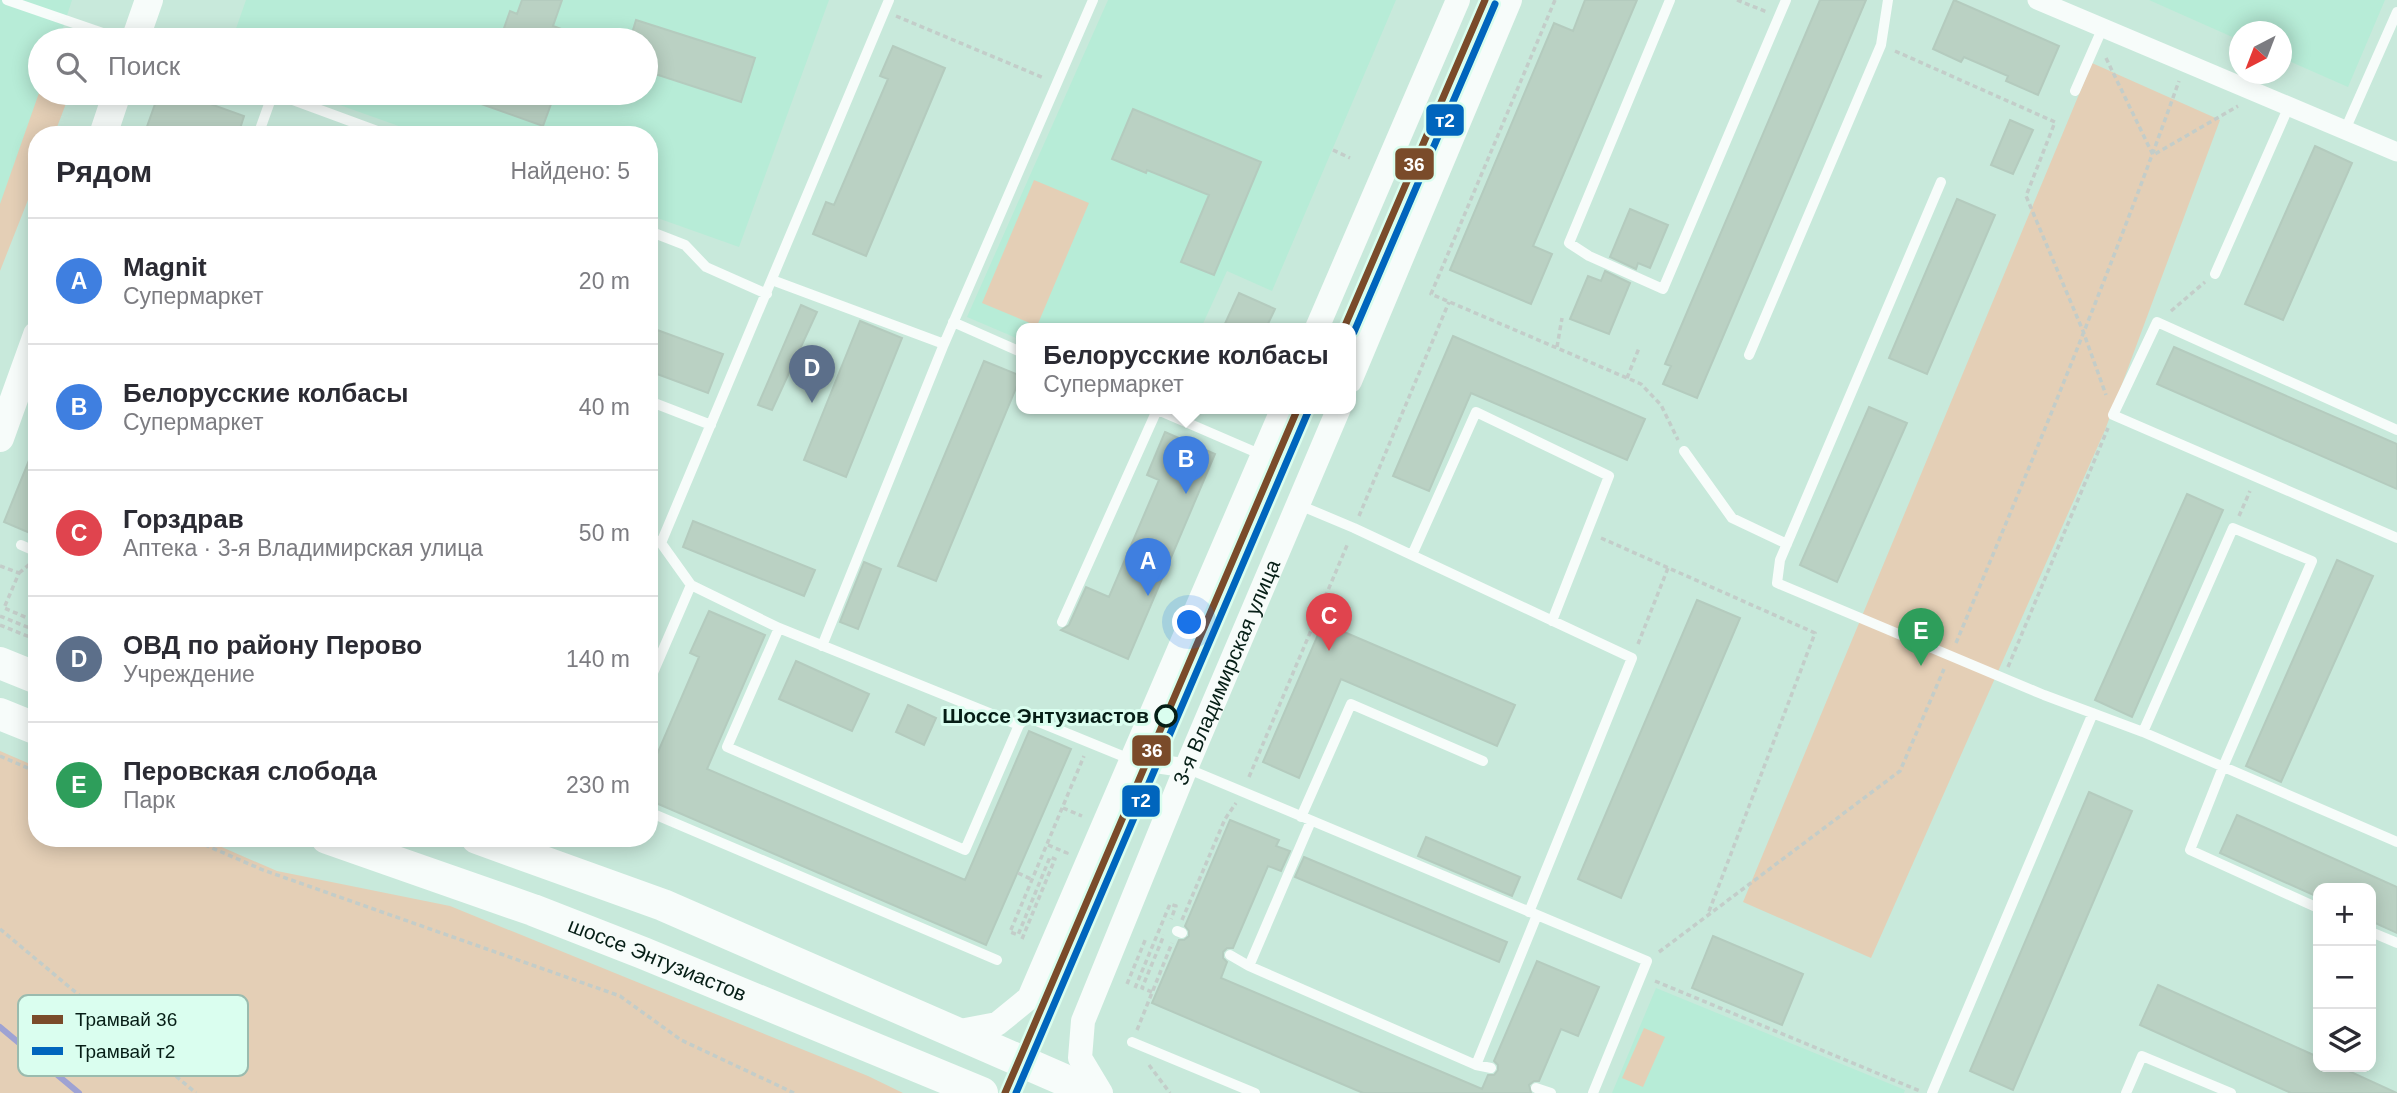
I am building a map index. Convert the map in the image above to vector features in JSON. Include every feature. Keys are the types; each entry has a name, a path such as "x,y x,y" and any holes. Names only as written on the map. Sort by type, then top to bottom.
{"main road":[{"path":"139,28 149,0"},
{"path":"106,126 113,105"},
{"path":"0,438 28,367"},
{"path":"0,663 28,674"},
{"path":"0,714 28,725"},
{"name":"шоссе Энтузиастов","path":"353,847 558,919 982,1093"},
{"path":"503,847 663,905 1094,1093"}],"street":[{"path":"1319,323 1458,0"},
{"path":"1356,367 1510,0"},
{"path":"2037,0 2100,34 2289,106 2397,152"},
{"path":"955,1032 997,1024 1029,998 1280,414"},
{"name":"3-я Владимирская улица","path":"1101,1093 1080,1058 1083,1021 1186,768 1336,414"},
{"path":"1132,760 1186,768"}],"lane":[{"path":"7,0 88,28"},
{"path":"661,543 889,0"},
{"path":"822,646 953,322 1093,0"},
{"path":"1670,0 1569,243 1589,256 1663,289 1786,0"},
{"path":"1749,355 1881,45 1888,0"},
{"path":"2345,130 2397,12"},
{"path":"2075,91 2100,34"},
{"path":"261,126 269,105"},
{"path":"307,105 364,126"},
{"path":"2215,274 2289,106"},
{"path":"1941,182 1780,561 1777,583 2003,678 2143,732 2397,842"},
{"path":"658,234 685,244 706,267 767,293"},
{"path":"772,280 944,344"},
{"path":"953,322 1016,350"},
{"path":"2397,430 2157,322 2113,415 2397,538"},
{"path":"658,404 711,425"},
{"path":"1412,555 1476,412 1609,477 1552,621"},
{"path":"1062,622 1153,414"},
{"path":"1166,414 1263,456"},
{"path":"1684,452 1732,518 1787,544"},
{"path":"1298,504 1632,659 1476,1065"},
{"path":"2143,732 2233,528 2312,561 2190,850 2313,906"},
{"path":"658,542 691,585 779,628 1020,725"},
{"path":"21,545 28,548"},
{"path":"658,661 691,585"},
{"path":"779,628 727,747 965,850 1020,725 1027,717 1132,760"},
{"path":"1249,966 1351,704 1483,761"},
{"path":"1933,1092 2093,713"},
{"path":"1186,768 1647,961 1594,1093"},
{"path":"658,816 997,960"},
{"path":"2376,934 2397,943"},
{"path":"1230,955 1249,966 1476,1065 1491,1068"},
{"path":"1132,1042 1255,1093"},
{"path":"2126,1093 2142,1056 2231,1093"},
{"path":"1536,1088 1551,1093"}],"path":[{"path":"1555,0 1431,294 1641,384 1661,404 1684,452"},
{"path":"1737,0 1779,16"},
{"path":"884,11 1057,83"},
{"path":"2100,34 2152,155"},
{"path":"1881,45 2055,122 2026,196 2083,331 2113,415 2003,678"},
{"path":"1647,961 1900,771 2021,488 2152,155 2180,76"},
{"path":"2152,155 2243,103"},
{"path":"1333,150 1350,158"},
{"path":"2157,322 2215,274"},
{"path":"1557,348 1562,318"},
{"path":"1626,378 1639,348"},
{"path":"2233,528 2256,477"},
{"path":"1587,532 1815,633 1707,916"},
{"path":"0,566 19,573 4,608 28,618"},
{"path":"1632,659 1668,568"},
{"path":"0,616 28,627"},
{"path":"0,625 28,636"},
{"path":"1022,939 1055,859 1050,857 1018,934 1010,932 1086,752"},
{"path":"0,756 28,768"},
{"path":"1132,1042 1225,819 1250,776"},
{"path":"1063,808 1082,816"},
{"path":"1048,845 1067,853 1062,864"},
{"path":"210,847 263,870 620,996 681,1040 794,1093"},
{"path":"1018,873 1033,880"},
{"path":"1136,988 1171,904 1176,906 1142,988 1152,992"},
{"path":"0,929 78,995"},
{"path":"1127,984 1146,938"},
{"path":"1641,976 1933,1092"},
{"path":"175,1076 195,1093"}],"shaded area":[{"path":"0,0 72,0 63,28 28,28 28,105 36,105 0,208"},
{"path":"246,0 829,0 739,247 658,218 658,126 399,126 340,105 658,105 658,28 236,28"},
{"path":"1108,0 1396,0 1272,291 1227,271 1203,323 1016,323 1016,338 967,317"},
{"path":"2149,0 2385,0 2348,87 2292,62 2292,21 2229,21 2229,36"},
{"path":"2092,63 2220,120 2105,430 1871,958 1743,902"},
{"path":"35,105 65,105 57,126 28,126 28,200 0,271 0,204"},
{"path":"1034,180 1089,203 1038,323 1030,323 982,303"},
{"path":"0,751 28,763 28,847 222,847 277,871 450,906 868,1076 903,1093 0,1093"},
{"path":"1656,988 1905,1090 1904,1093 1612,1093"},
{"path":"1644,1028 1665,1037 1643,1087 1622,1078"}],"building":[{"path":"522,0 562,0 553,26 558,28 504,28 510,11 517,14"},
{"path":"1585,0 1637,0 1533,246 1552,254 1531,304 1450,270 1554,23 1573,31"},
{"path":"1820,0 1866,0 1697,398 1663,384 1671,366 1665,364"},
{"path":"1954,0 2059,46 2038,95 2006,81 2008,76 1964,57 1961,62 1933,49"},
{"path":"636,20 755,58 741,102 658,75 658,28 634,28"},
{"path":"893,46 945,68 866,256 813,234 826,202 834,205 888,79 880,76"},
{"path":"155,105 213,105 244,116 241,126 147,126"},
{"path":"484,105 551,105 543,126"},
{"path":"1133,109 1261,162 1214,275 1181,262 1209,195 1112,159"},
{"path":"2010,120 2033,130 2013,174 1991,165"},
{"path":"2315,146 2352,163 2283,320 2245,304"},
{"path":"1957,199 1995,215 1927,374 1889,358"},
{"path":"1630,209 1668,225 1650,268 1638,263 1636,269 1610,257"},
{"path":"1605,271 1630,283 1609,334 1570,319 1588,276 1601,281"},
{"path":"1239,293 1275,309 1268,323 1225,323"},
{"path":"801,305 817,312 772,410 758,405"},
{"path":"860,321 902,338 846,477 804,460"},
{"path":"658,330 723,354 708,393 658,374"},
{"path":"1453,336 1645,419 1627,460 1471,393 1429,491 1393,476"},
{"path":"2174,347 2397,444 2397,489 2157,384"},
{"path":"984,361 1016,374 1016,388 936,581 898,566"},
{"path":"1869,407 1907,423 1837,582 1800,565"},
{"path":"1165,432 1215,454 1128,659 1061,630 1069,625 1086,587 1109,597 1159,480 1147,475"},
{"path":"28,463 28,532 4,522"},
{"path":"2187,494 2223,510 2132,717 2095,700"},
{"path":"693,521 815,570 804,596 683,547"},
{"path":"2337,560 2373,576 2281,782 2246,766"},
{"path":"864,562 881,569 858,629 840,622"},
{"path":"1697,600 1740,618 1621,898 1578,879"},
{"path":"709,611 765,635 707,769 965,880 1029,731 1071,749 986,945 658,804 658,752 699,657 690,653"},
{"path":"1323,623 1515,705 1497,746 1341,679 1299,778 1263,762"},
{"path":"796,661 869,694 852,731 779,699"},
{"path":"908,705 936,718 924,745 896,732"},
{"path":"2089,792 2132,811 2013,1090 1970,1071"},
{"path":"2237,815 2397,887 2397,933 2376,923 2376,883 2313,883 2313,895 2220,853"},
{"path":"1230,820 1279,840 1276,846 1290,851 1281,871 1268,866 1233,948 1227,948 1223,952 1223,958 1227,962 1221,978 1482,1089 1488,1075 1494,1075 1498,1070 1494,1061 1537,961 1599,987 1578,1036 1561,1029 1539,1081 1529,1085 1531,1093 1363,1093 1152,1003 1179,940 1189,936 1185,926"},
{"path":"1426,837 1520,877 1512,896 1418,856"},
{"path":"1304,857 1507,942 1499,962 1295,877"},
{"path":"1713,936 1803,974 1782,1025 1692,988"},
{"path":"2158,985 2313,1055 2313,1072 2351,1072 2397,1093 2291,1093 2140,1025"}],"waterway":[{"path":"0,1027 18,1042"},
{"path":"59,1076 79,1093"}],"tram line":[{"name":"36","path":"1346,323 1485,0"},
{"name":"т2","path":"1356,327 1495,4"},
{"name":"36","path":"1005,1093 1295,414"},
{"name":"т2","path":"1016,1093 1307,414"}],"place":[{"name":"ОВД по району Перово","path":"812,403"},
{"name":"Белорусские колбасы","path":"1186,494"},
{"name":"Magnit","path":"1148,596"},
{"name":"Горздрав","path":"1329,651"},
{"name":"Перовская слобода","path":"1921,666"},
{"name":"Шоссе Энтузиастов","path":"1166,716"}]}
